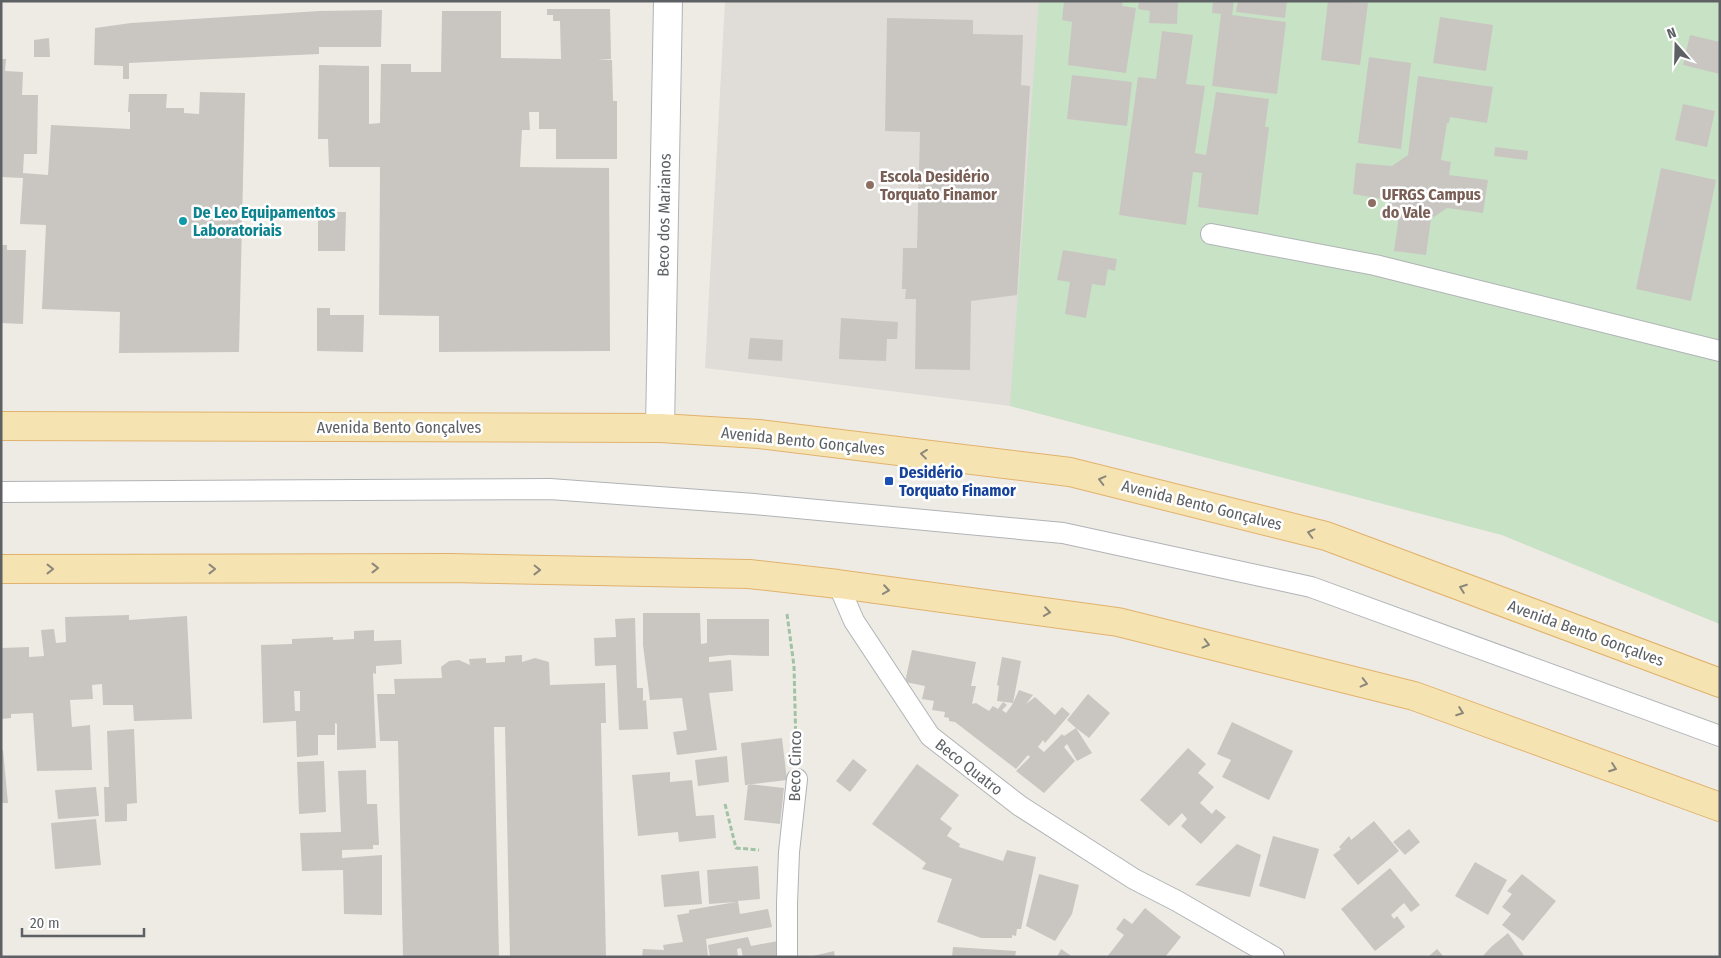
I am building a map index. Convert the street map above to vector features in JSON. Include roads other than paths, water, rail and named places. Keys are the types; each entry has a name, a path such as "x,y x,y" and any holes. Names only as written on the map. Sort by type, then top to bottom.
{"main road":[{"name":"Avenida Bento Gonçalves","path":"1,426 660,428 759,434 1070,472 1326,536 1720,683"},
{"path":"1,570 450,568 749,574 838,584 1118,622 1414,696 1720,807"}],"street":[{"name":"Beco dos Marianos","path":"660,428 668,1"}],"lane":[{"path":"1211,234 1375,265 1720,351"},
{"path":"1,492 550,489 754,504 1063,533 1311,588 1720,736"},
{"name":"Beco Quatro","path":"838,584 854,621 930,736 1020,806 1134,879 1177,901 1274,957"},
{"name":"Beco Cinco","path":"787,957 789,852 797,779"}],"place":[{"name":"Escola Desidério Torquato Finamor","path":"870,185"},
{"name":"UFRGS Campus do Vale","path":"1372,203"},
{"name":"De Leo Equipamentos Laboratoriais","path":"183,221"},
{"name":"Desidério Torquato Finamor","path":"889,481"}]}
